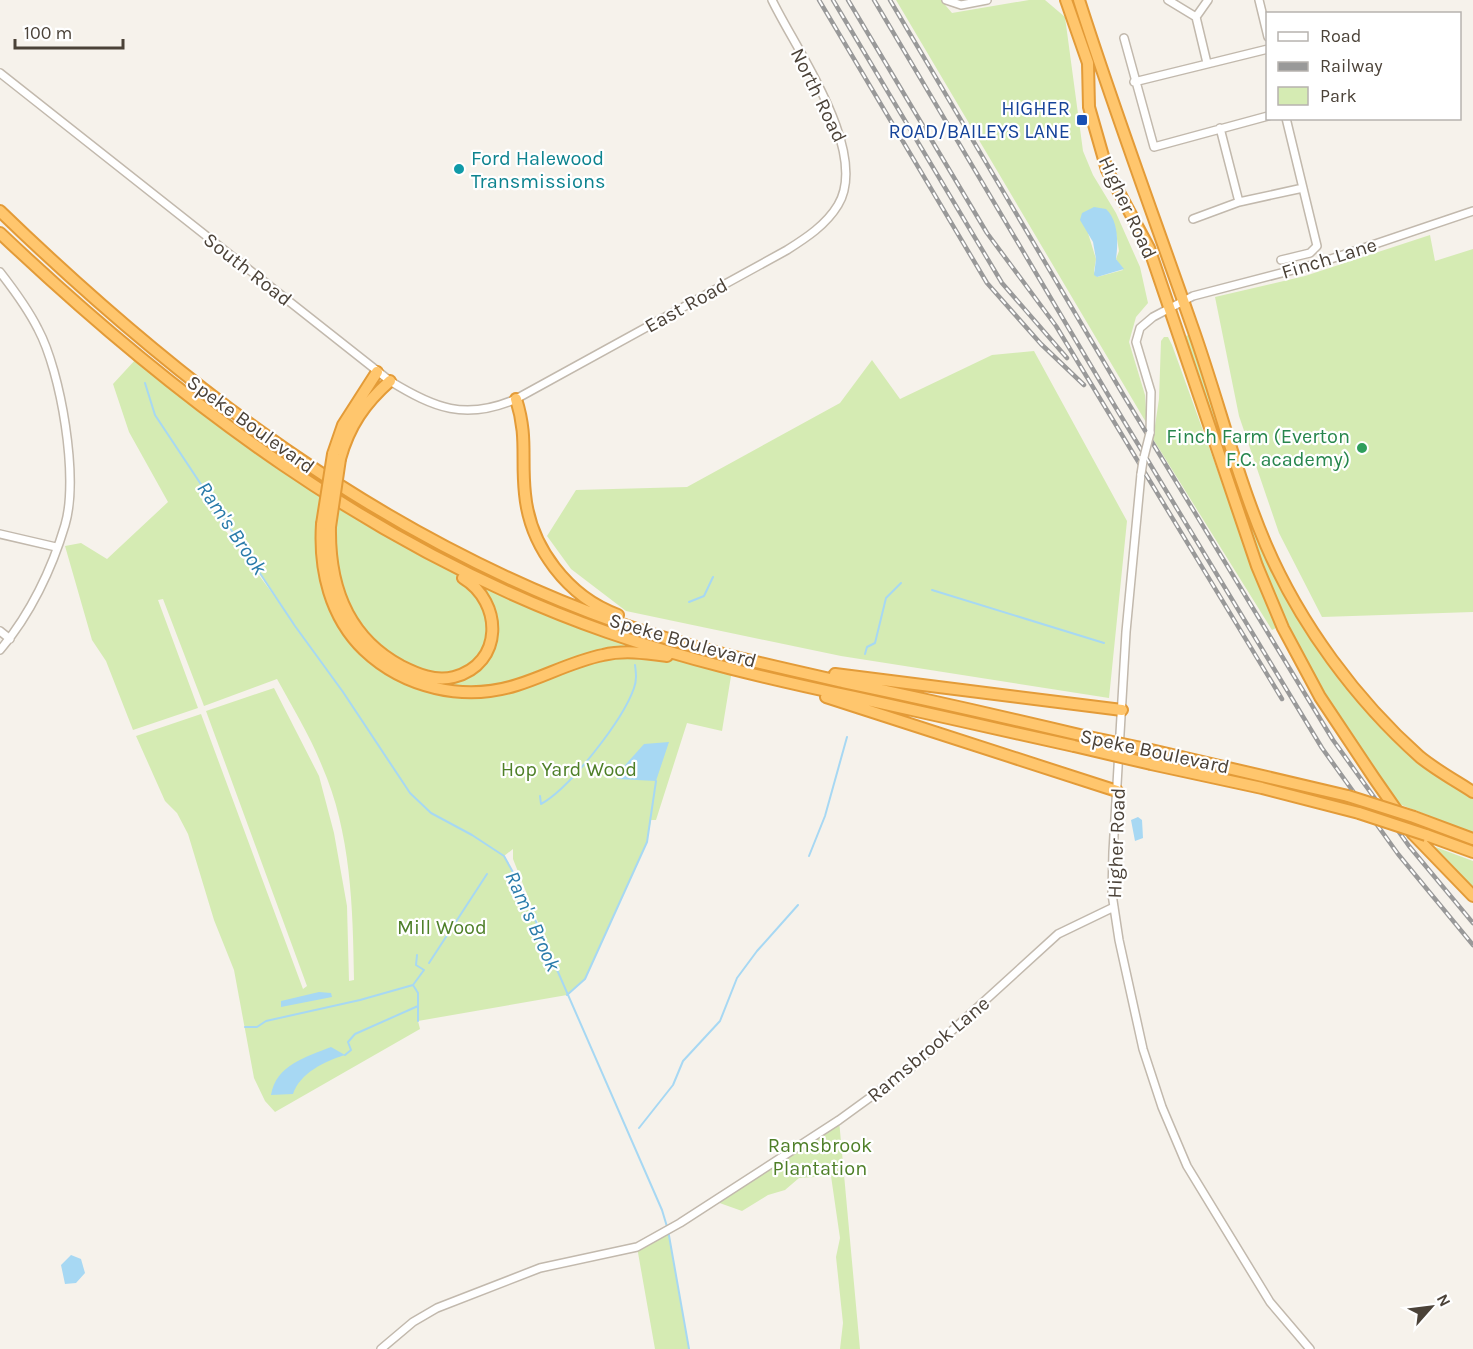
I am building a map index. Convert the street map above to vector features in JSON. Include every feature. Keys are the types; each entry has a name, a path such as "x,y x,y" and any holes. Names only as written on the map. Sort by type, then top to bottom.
{"highway":[{"name":"Higher Road","path":"1066,0 1088,63 1089,107 1107,170 1149,248 1257,566 1283,628 1320,697 1400,816 1430,854 1473,896"},
{"name":"Higher Road","path":"1079,0 1112,103 1183,301 1251,506 1284,582 1330,656 1354,688 1421,758 1473,792"},
{"name":"Speke Boulevard","path":"0,211 105,310 268,440 376,510 491,570 553,597 636,628 731,656 1348,796 1473,839"},
{"name":"Speke Boulevard","path":"0,233 40,270 168,378 244,438 339,503 417,548 490,585 607,632 697,660 767,678 1262,788 1359,813 1473,852"},
{"path":"377,372 346,419 321,544 324,576 340,619 370,655 411,681 442,690 480,691 514,686 613,653 638,652 697,660"},
{"path":"337,457 357,418 373,396 390,381"},
{"path":"516,399 525,440 524,472 527,512 533,532 554,566 579,591 609,612 731,656"},
{"path":"326,525 338,593 353,624 377,650 391,661 425,676 455,676 478,663 488,646 494,627 489,605 484,596 467,580 339,503"},
{"path":"782,668 1122,710"},
{"path":"767,678 1116,791"}],"street":[{"name":"North Road","path":"772,0 842,139 848,166 843,195"},
{"path":"946,0 961,5 987,0"},
{"path":"1168,0 1196,17 1207,63"},
{"path":"1196,17 1208,0"},
{"path":"1259,0 1266,29"},
{"path":"1124,38 1134,82 1154,147 1266,116"},
{"path":"1134,82 1266,49"},
{"name":"South Road","path":"0,73 390,381 428,403 453,410 489,409 516,399"},
{"path":"1281,260 1310,252 1317,246 1287,120"},
{"path":"1220,128 1239,202"},
{"path":"1193,219 1239,202 1304,188"},
{"name":"East Road","path":"516,399 802,241 831,216 843,195"},
{"name":"Finch Lane","path":"1183,301 1316,264 1473,211"},
{"path":"0,272 39,330 62,397 69,500 66,524 22,621 0,650"},
{"name":"Higher Road","path":"1183,301 1140,328 1136,337 1151,392 1150,433 1141,474 1126,632 1112,882 1114,907 1143,1049 1161,1107 1187,1166 1270,1302 1310,1349"},
{"path":"0,534 56,547"},
{"path":"0,632 10,639"},
{"name":"Ramsbrook Lane","path":"381,1349 413,1322 437,1308 540,1268 637,1247 680,1223 839,1120 912,1067 1058,934 1114,907"}],"green space":[{"path":"896,0 941,0 952,13 1029,0 1045,0 1065,17 1083,151 1093,175 1116,213 1140,267 1148,303 1136,317 1129,342 1145,395 1147,424","holes":["1115,227 1119,251 1116,259 1123,270 1097,277 1094,271 1096,259 1088,233"]},
{"name":"Finch Farm (Everton F.C. academy)","path":"1430,235 1435,261 1473,249 1473,612 1322,617 1279,533 1239,416 1215,297 1305,276"},
{"path":"1191,334 1283,588 1319,648 1364,706 1417,758 1444,780 1473,799 1473,833 1399,804 1330,701 1296,643 1272,592 1183,337"},
{"path":"1164,337 1168,337 1172,345 1251,563 1278,627 1272,630 1153,439 1159,399 1161,341"},
{"path":"1034,351 1127,521 1109,698 841,656 626,611 571,569 547,536 576,490 687,487 840,403 872,360 900,399 992,355"},
{"path":"136,359 159,371 326,497 322,561 326,584 334,607 346,627 361,645 378,661 398,674 442,689 443,679 417,673 394,662 373,646 356,627 343,605 334,581 330,555 332,519 339,503 433,555 530,600 629,639 732,670 722,731 687,723 656,820 651,820 647,842 585,979 567,995 418,1021 420,1029 275,1112 265,1101 254,1078 234,970 214,920 188,834 177,813 165,801 136,736 201,714 303,989 307,986 206,711 274,688 319,776 334,833 347,906 349,981 354,980 353,925 345,844 332,791 301,722 277,679 204,706 163,599 158,600 198,708 133,730 106,661 92,640 65,546 81,543 107,559 168,502 129,432 113,384","holes":["206,491 285,610 222,526","513,849 513,859 559,975 520,885 504,856"]},
{"path":"1430,845 1473,861 1473,888"},
{"name":"Ramsbrook Plantation","path":"839,1120 860,1349 840,1349 843,1323 836,1257 840,1238 831,1176 799,1178 785,1190 768,1195 742,1211 714,1201"},
{"path":"668,1230 689,1349 655,1349 637,1247"}],"water":[{"path":"1094,207 1106,209 1113,220 1117,240 1116,259 1124,269 1097,277 1094,275 1096,259 1093,242 1080,220 1082,213"},
{"path":"669,742 656,781 617,779 618,773 644,744"},
{"path":"1138,817 1142,820 1143,838 1135,841 1131,820"},
{"path":"319,992 331,993 332,997 281,1007 281,1001"},
{"path":"331,1047 345,1055 322,1064 307,1074 293,1094 271,1095 279,1076 286,1069 302,1059"},
{"path":"71,1255 81,1259 85,1273 76,1283 65,1284 61,1265"}],"waterway":[{"name":"Ram's Brook","path":"145,383 155,415 295,626 343,692 410,793 431,813 472,835 504,856 520,885 662,1210 668,1230 689,1349"},
{"path":"689,602 704,596 713,577"},
{"path":"865,654 867,647 875,643 886,598 901,583"},
{"path":"932,590 1104,643"},
{"path":"540,796 541,804 553,796 580,769 607,735 634,688 635,665"},
{"path":"809,856 825,816 847,737"},
{"path":"567,995 585,979 647,842 656,781"},
{"path":"429,963 487,874"},
{"path":"639,1128 673,1085 683,1061 720,1021 737,978 757,951 798,905"},
{"path":"245,1027 257,1027 266,1021 360,1000 413,985 424,970 416,965 417,955"},
{"path":"413,985 418,993 418,1021"},
{"path":"345,1055 351,1050 348,1042 355,1034 418,1006"}],"railway":[{"path":"819,0 987,283 1041,344 1084,385"},
{"path":"833,0 1002,283 1067,358"},
{"path":"848,0 987,233 1056,326 1282,699"},
{"path":"874,0 1113,403 1322,748 1398,854 1473,945"},
{"path":"890,0 1124,396 1333,740 1409,846 1473,923"}],"place":[{"name":"HIGHER ROAD/BAILEYS LANE","path":"1082,120"},
{"name":"Ford Halewood Transmissions","path":"459,169"},
{"name":"Finch Farm (Everton F.C. academy)","path":"1362,448"}],"park label":[{"name":"Hop Yard Wood","path":"569,769"},
{"name":"Mill Wood","path":"442,927"}]}
